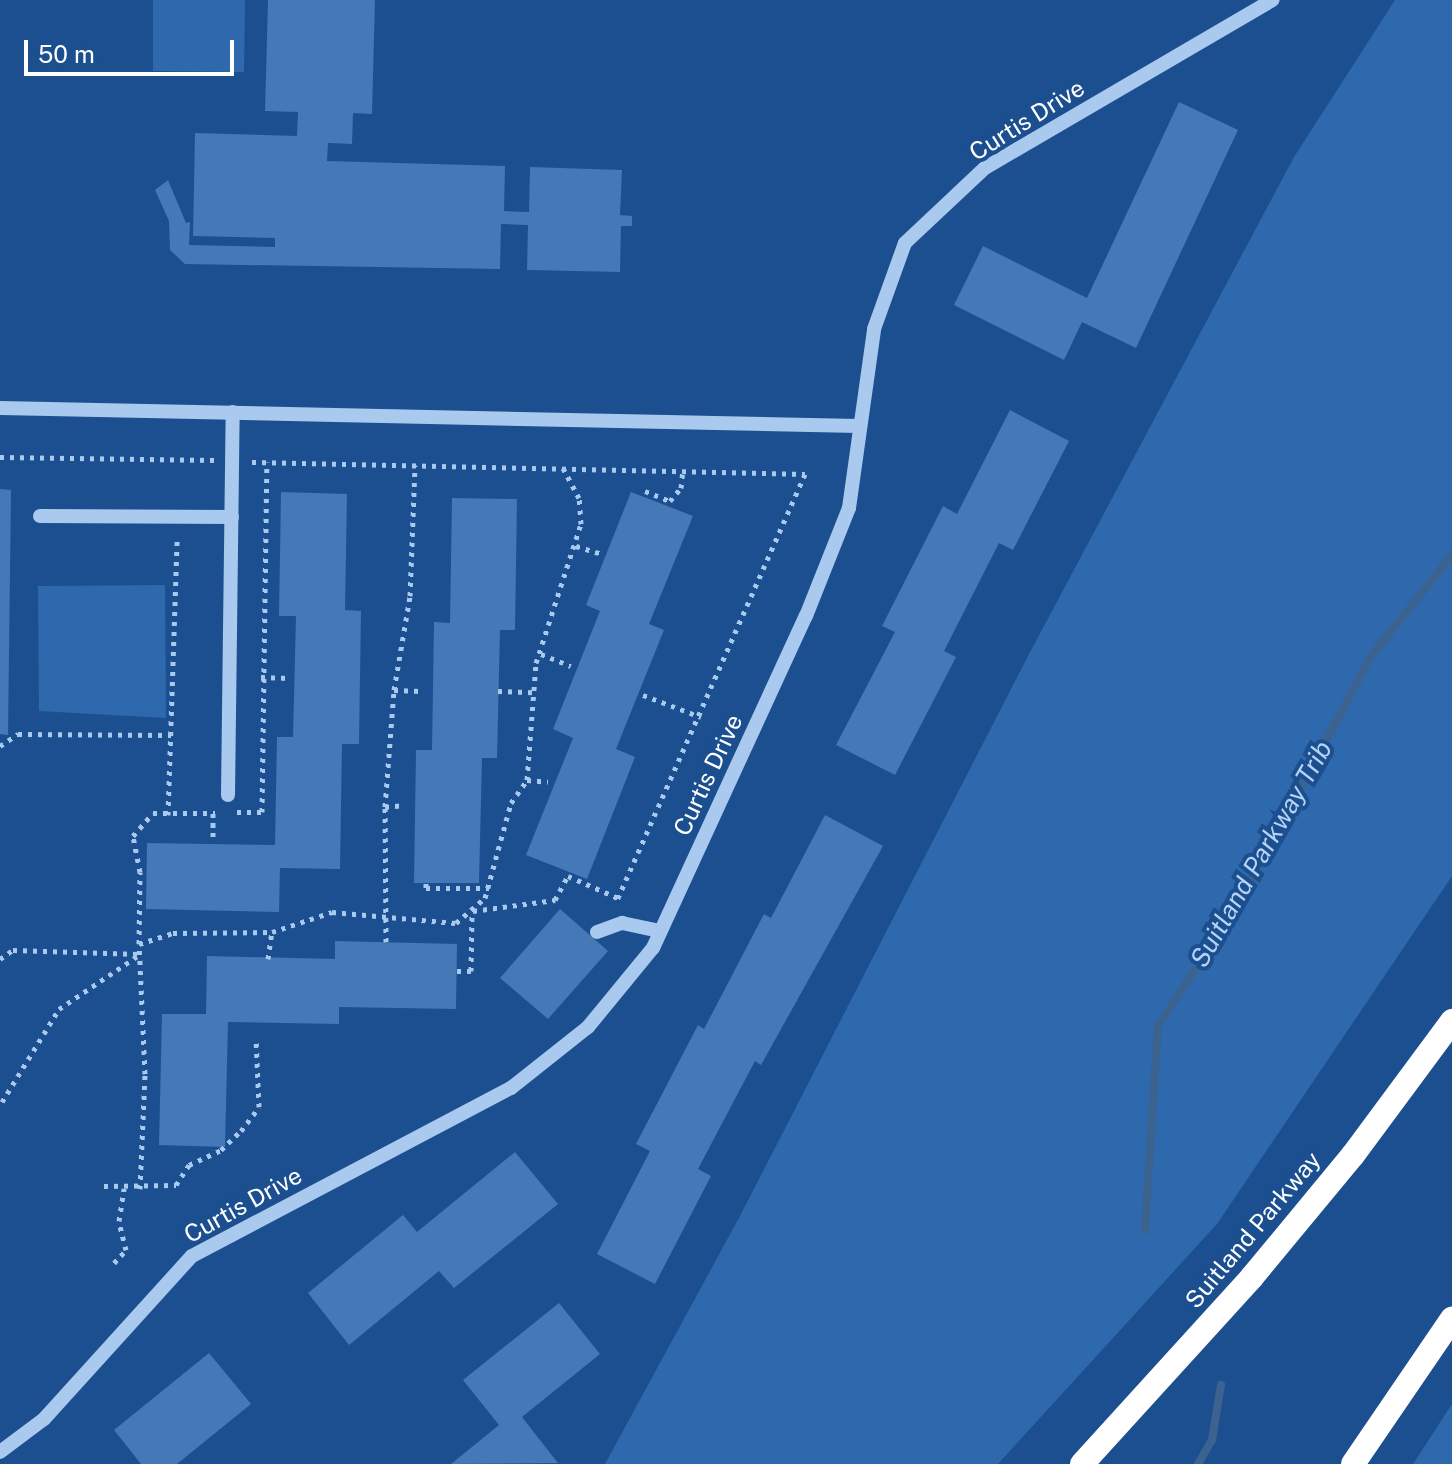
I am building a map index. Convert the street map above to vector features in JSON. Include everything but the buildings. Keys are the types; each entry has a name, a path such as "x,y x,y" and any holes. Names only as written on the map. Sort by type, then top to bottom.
{"highway":[{"name":"Suitland Parkway","path":"1082,1464 1278,1246 1452,1021"},
{"path":"1353,1464 1452,1319"}],"street":[{"name":"Curtis Drive","path":"0,1452 44,1419 192,1256 511,1088 588,1027 653,948 833,548 849,508 874,329 905,243 985,168 1272,0"},
{"path":"0,408 859,426"},
{"path":"228,795 233,412"},
{"path":"40,516 232,517"},
{"path":"604,930 622,923 660,931"}],"path":[{"path":"0,457 805,474 701,717 604,930"},
{"path":"262,812 261,677 267,462"},
{"path":"386,942 385,807 394,690 410,596 415,465"},
{"path":"139,944 173,933 272,932 332,912 456,923 472,911 489,888 507,813 527,780 532,692 576,546 579,498 562,467"},
{"path":"645,491 670,501 681,488 683,470"},
{"path":"140,1189 145,1074 139,944 140,872 135,869 133,836 153,813 168,815 178,516"},
{"path":"576,546 602,554"},
{"path":"541,654 571,666"},
{"path":"261,677 290,678"},
{"path":"394,690 421,691"},
{"path":"498,691 532,692"},
{"path":"643,695 701,717"},
{"path":"0,746 18,734 171,735"},
{"path":"527,780 548,782"},
{"path":"385,807 405,805"},
{"path":"213,813 213,837"},
{"path":"472,911 555,900 568,876 618,898"},
{"path":"426,883 426,888 489,888"},
{"path":"457,971 471,971 472,911"},
{"path":"268,959 272,932"},
{"path":"0,959 13,950 140,955"},
{"path":"2,1102 59,1009 140,955"},
{"path":"104,1186 140,1189 176,1185 189,1165 221,1150 241,1131 259,1107 256,1038"},
{"path":"114,1263 126,1250 119,1221 124,1188"}],"shaded area":[{"path":"153,0 245,0 244,72 153,71"},
{"path":"1395,0 1452,0 1452,876 1217,1224 998,1464 605,1464 741,1214 1028,656 1294,157"},
{"path":"165,585 166,718 39,711 38,586"},
{"path":"1452,1404 1452,1464 1413,1464"}],"waterway":[{"name":"Suitland Parkway Trib","path":"1145,1230 1158,1026 1241,899 1372,655 1452,555"},
{"name":"Suitland Parkway Trib","path":"1198,1464 1212,1440 1221,1385"}]}
